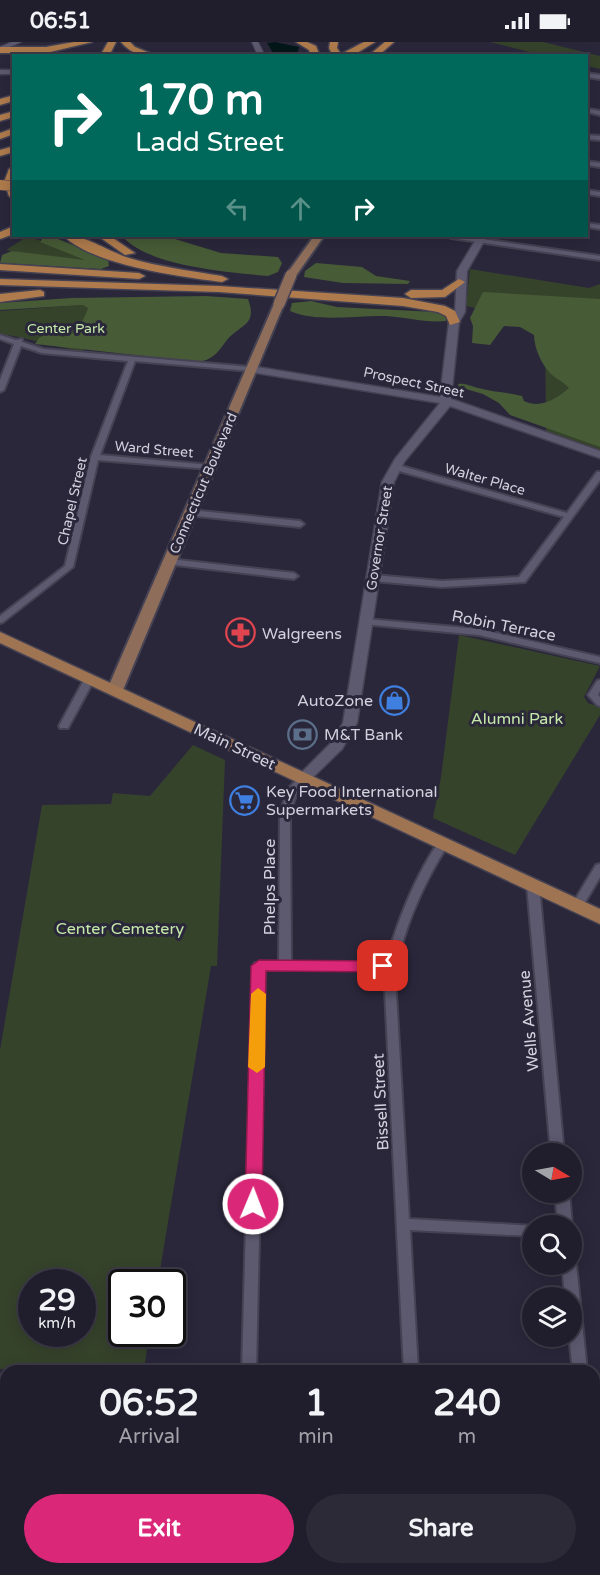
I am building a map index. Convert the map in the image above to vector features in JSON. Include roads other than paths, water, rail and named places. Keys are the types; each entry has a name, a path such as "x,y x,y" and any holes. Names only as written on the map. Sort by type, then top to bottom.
{"highway":[{"path":"0,50 50,50 88,42"},
{"path":"102,54 112,42"},
{"path":"125,42 132,49 147,54"},
{"path":"300,42 313,48 315,54"},
{"path":"348,54 371,42"},
{"path":"363,54 385,42"},
{"path":"375,54 390,42"},
{"path":"0,50 34,54"},
{"path":"12,176 9,184 12,191"},
{"path":"71,237 93,248 131,261 223,279 427,295 445,299 457,316"},
{"path":"104,237 123,250 143,259 223,279"},
{"path":"0,267 228,283 249,282"},
{"path":"0,282 185,288 403,302 441,309 457,316"},
{"path":"427,295 447,292 461,286"},
{"path":"403,302 445,299 461,286"},
{"path":"0,298 185,288"},
{"name":"Main Street","path":"0,637 600,917"}],"main road":[{"name":"Connecticut Boulevard","path":"115,690 307,237"},
{"name":"Connecticut Boulevard","path":"291,274 318,237"},
{"name":"Governor Street","path":"304,778 337,746 350,723 386,490 395,467 442,409 463,267 481,238"},
{"name":"Prospect Street","path":"251,369 445,401 600,455"}],"street":[{"path":"0,50 18,42"},
{"path":"589,111 600,113"},
{"path":"466,237 600,258"},
{"path":"0,337 19,341 42,351 251,369"},
{"path":"0,390 19,341"},
{"name":"Chapel Street","path":"0,620 69,567 95,458 132,359"},
{"name":"Ward Street","path":"95,458 210,468"},
{"name":"Walter Place","path":"395,467 569,516"},
{"path":"373,578 442,584 518,581 524,578 600,474"},
{"path":"190,513 300,524"},
{"path":"170,562 294,576"},
{"name":"Robin Terrace","path":"366,622 479,632 600,660"},
{"path":"64,726 90,678"},
{"path":"597,700 594,693 600,682"},
{"name":"Phelps Place","path":"285,966 285,813 292,791 304,778"},
{"name":"Bissell Street","path":"411,1365 390,966 429,865 444,843"},
{"path":"578,906 600,868"},
{"name":"Wells Avenue","path":"533,885 557,1143"},
{"path":"249,1365 259,966 390,966"},
{"path":"403,1224 522,1230"},
{"path":"570,1275 579,1365"}],"place":[{"name":"Walgreens","path":"241,633"},
{"name":"AutoZone","path":"394,700"},
{"name":"M&T Bank","path":"303,734"},
{"name":"Key Food International Supermarkets","path":"245,800"}],"park label":[{"name":"Center Park","path":"66,328"},
{"name":"Alumni Park","path":"517,718"},
{"name":"Center Cemetery","path":"120,928"}]}
